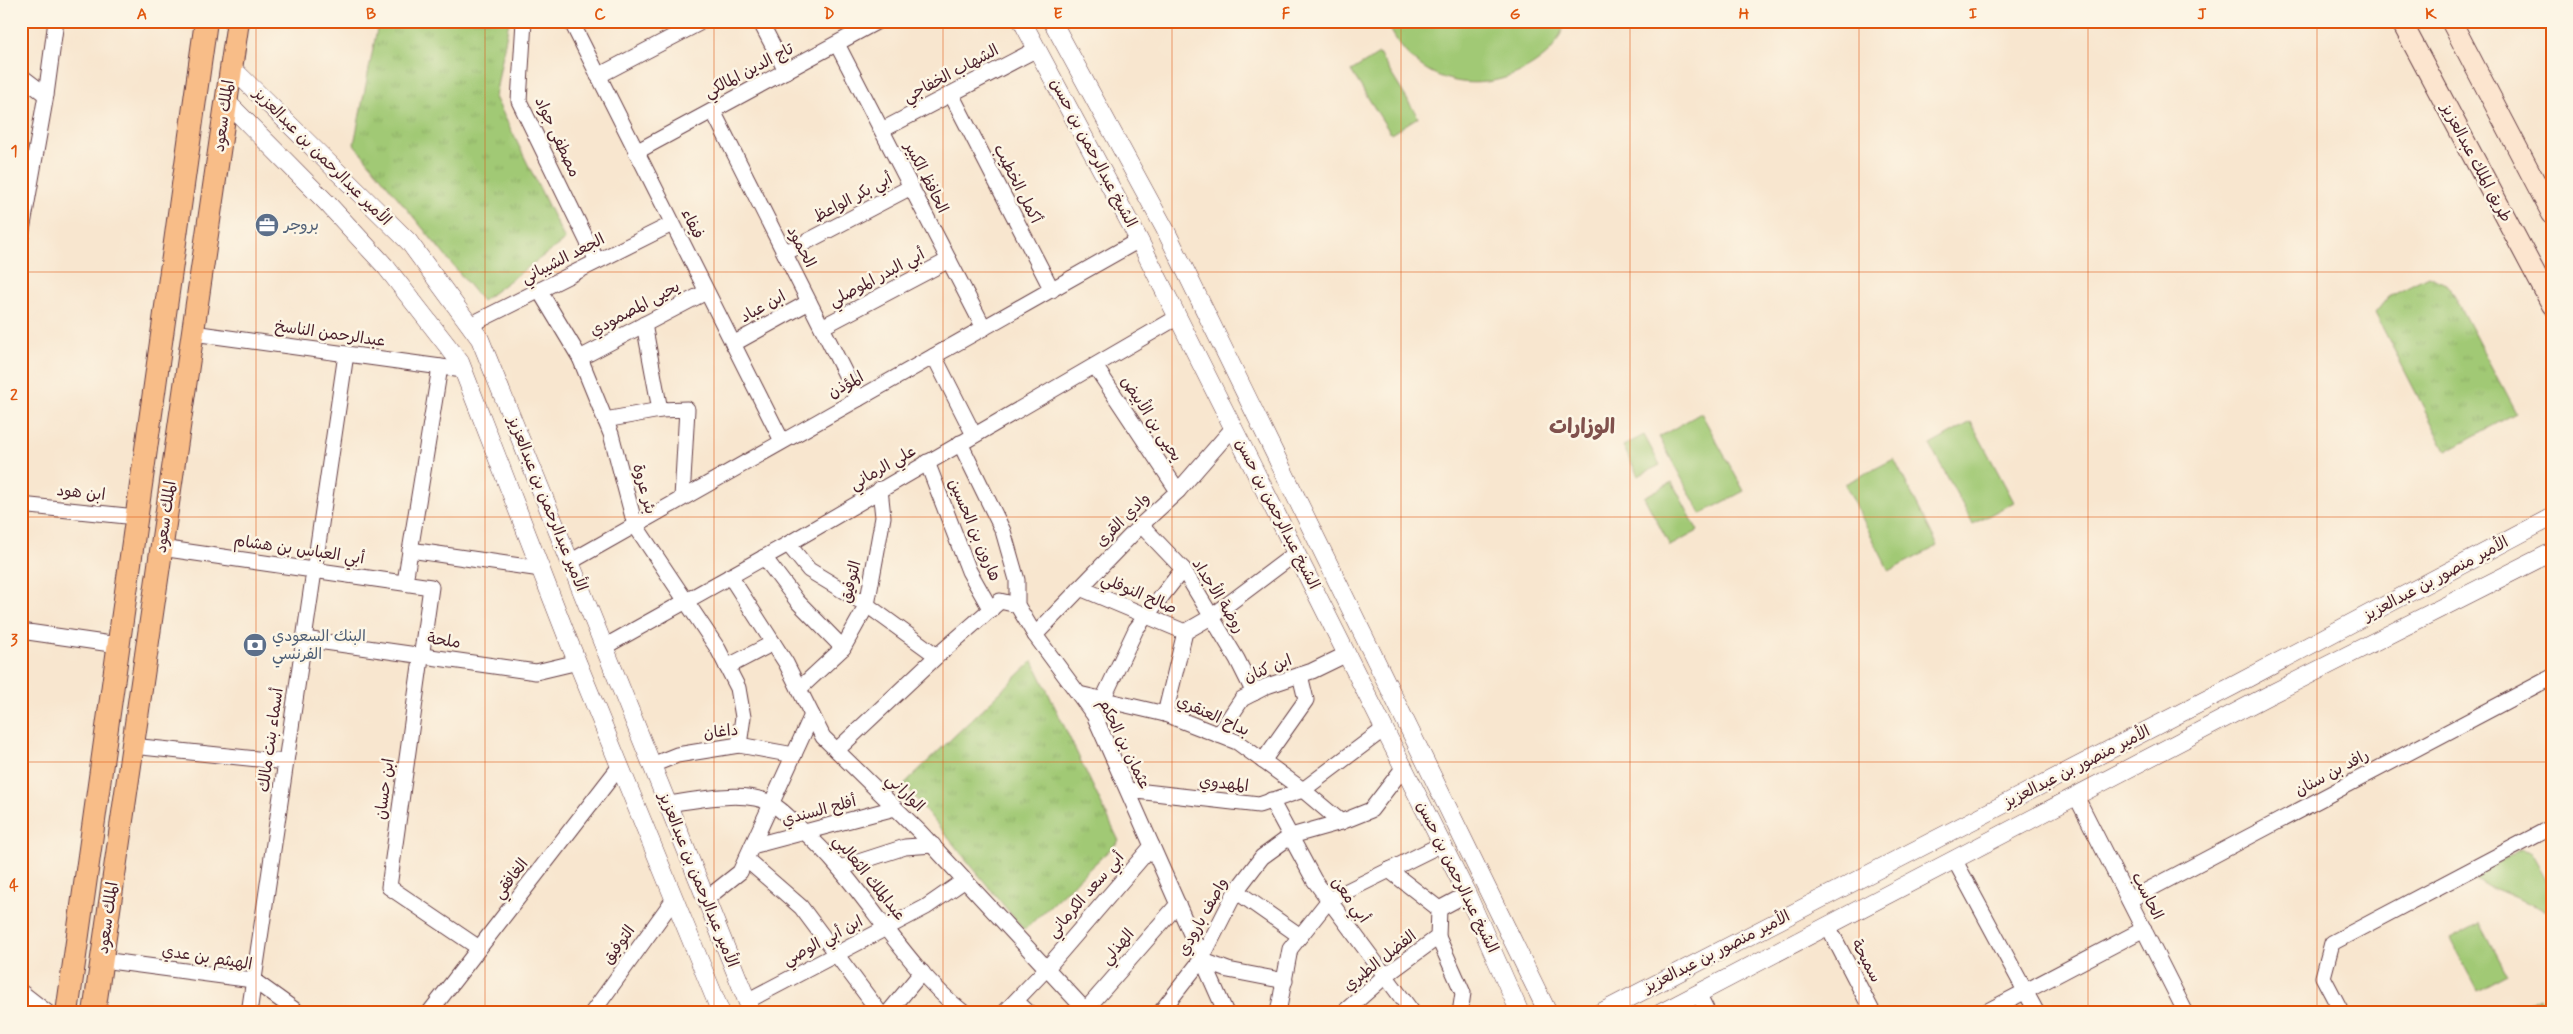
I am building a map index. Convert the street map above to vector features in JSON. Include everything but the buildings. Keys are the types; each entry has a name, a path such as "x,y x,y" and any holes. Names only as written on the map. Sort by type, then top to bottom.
{"main road":[{"name":"الملك سعود","path":"67,1013 206,21"},
{"name":"الملك سعود","path":"94,1013 238,21"},
{"name":"طريق الملك عبدالعزيز","path":"2401,21 2552,305"},
{"path":"2452,21 2552,214"}],"street":[{"path":"21,236 46,95 56,21"},
{"name":"مصطفى جواد","path":"524,21 519,101 597,261"},
{"name":"فيفاء","path":"571,21 782,442"},
{"path":"598,76 703,21"},
{"path":"760,21 786,71"},
{"name":"تاج الدين المالكي","path":"636,152 878,21"},
{"name":"الشيخ عبدالرحمن بن حسن","path":"1022,21 1139,240 1404,767 1467,894 1520,1013"},
{"name":"الشيخ عبدالرحمن بن حسن","path":"1052,21 1165,230 1548,1013"},
{"name":"الحافظ الكبير","path":"837,44 984,328"},
{"name":"الشهاب الخفاجي","path":"882,130 1037,48"},
{"name":"الأمير عبدالرحمن بن عبدالعزيز","path":"231,67 409,242 480,339 750,1007"},
{"path":"21,76 46,95"},
{"name":"أكمل الخطيب","path":"951,94 1052,290"},
{"name":"الأمير عبدالرحمن بن عبدالعزيز","path":"226,100 386,267 460,362 578,662 721,1013"},
{"path":"1076,122 1099,108"},
{"name":"الحمود","path":"713,111 858,399"},
{"path":"264,138 261,131 266,120 270,117 281,118"},
{"name":"أبي بكر الواعظ","path":"785,253 911,187"},
{"name":"الجعد الشيباني","path":"470,326 672,224"},
{"name":"المؤذن","path":"570,562 1139,240"},
{"name":"أبي البدر الموصلي","path":"822,327 949,260"},
{"name":"بئر عروة","path":"539,290 580,358 611,434 635,526 718,649 738,688 743,717 739,745"},
{"name":"يحيى المصمودي","path":"580,358 706,292"},
{"name":"ابن عباد","path":"732,344 809,302"},
{"name":"علي الرماني","path":"604,647 788,544 1178,317"},
{"path":"644,324 660,410"},
{"name":"عبدالرحمن الناسخ","path":"193,332 463,370"},
{"name":"أسماء بنت مالك","path":"249,1013 346,354"},
{"path":"934,356 974,435"},
{"name":"يحيى بن الأبيض","path":"1096,366 1178,491"},
{"path":"404,582 440,367"},
{"path":"605,420 660,410 687,408 682,498"},
{"name":"وادي القرى","path":"1035,635 1141,525 1178,491 1233,428"},
{"path":"837,750 937,656 1000,601 1017,605 1017,580 1003,531 960,443"},
{"name":"هارون بن الحسين","path":"927,462 969,570 991,610"},
{"path":"505,476 531,467"},
{"name":"التوفيق","path":"799,689 843,648 867,605 883,517 880,489"},
{"name":"ابن هود","path":"21,505 136,517"},
{"name":"الأمير منصور بن عبدالعزيز","path":"1600,1013 2216,695 2552,517"},
{"name":"روضة الأجداد","path":"1141,525 1183,569 1210,617 1237,659 1254,693"},
{"path":"788,544 809,570 867,605 937,656"},
{"name":"أبي العباس بن هشام","path":"161,548 431,587"},
{"path":"410,550 541,568"},
{"name":"الأمير منصور بن عبدالعزيز","path":"1661,1013 1954,859 2552,552"},
{"path":"1164,714 1185,632 1210,617 1296,553"},
{"path":"764,556 798,602 843,648"},
{"path":"1103,699 1136,629 1183,569"},
{"name":"الواراني","path":"730,576 773,642 823,737 933,845 1086,1012"},
{"name":"ابن حسان","path":"431,587 389,887 479,948"},
{"name":"صالح النوفلي","path":"1080,588 1185,632"},
{"name":"عثمان بن الحكم","path":"1017,605 1035,635 1094,715 1226,1013"},
{"path":"21,631 118,645"},
{"name":"ملحة","path":"304,639 536,672 578,662"},
{"path":"727,667 773,642"},
{"name":"ابن كنان","path":"1218,735 1242,699 1347,654"},
{"path":"1263,761 1306,700 1300,675"},
{"name":"رافد بن سنان","path":"2129,900 2552,677"},
{"name":"بداح العنقري","path":"1078,694 1164,714 1237,742 1304,790 1341,822"},
{"path":"706,899 740,872 812,716"},
{"name":"المهدوي","path":"1128,790 1259,805 1304,790 1384,729"},
{"name":"داغان","path":"652,765 677,755 739,745 794,755"},
{"path":"132,746 286,762"},
{"name":"الغافقي","path":"429,1013 620,766"},
{"name":"واصف بارودي","path":"1160,1013 1201,960 1236,891 1262,857 1291,836 1341,822 1372,810 1404,767"},
{"name":"عبدالملك الثعالبي","path":"668,804 735,795 772,803 806,833 840,868 941,995 964,1013"},
{"name":"الحاسب","path":"2076,796 2186,1013"},
{"name":"أبي معن","path":"1271,800 1314,880 1385,976 1406,1011"},
{"name":"أفلح السندي","path":"749,853 806,833 895,808"},
{"path":"2342,1013 2323,977 2332,943 2552,827"},
{"path":"1278,1013 1290,949 1329,900 1442,844"},
{"path":"840,868 905,847 933,845"},
{"name":"أبي سعد الكرماني","path":"1004,1013 1047,968 1152,846"},
{"path":"749,853 801,907 838,953 880,1013"},
{"path":"1954,859 2037,1013"},
{"path":"1389,870 1438,909 1467,894"},
{"name":"ابن أبي الوصي","path":"750,1007 838,953 926,907 965,880"},
{"path":"1236,891 1300,936"},
{"name":"التوفيق","path":"594,1012 674,899"},
{"name":"الهذلي","path":"1086,1012 1178,904"},
{"name":"الفضل الطبري","path":"1343,1013 1385,976 1438,937 1438,909"},
{"name":"سميحة","path":"1828,926 1873,1013"},
{"path":"1984,1013 2144,929"},
{"path":"1438,937 1463,992 1460,1013"},
{"name":"الهيثم بن عدي","path":"102,960 253,980 299,1013"},
{"path":"1201,960 1228,970 1285,980"},
{"path":"888,1013 922,972"},
{"path":"21,992 48,1013"},
{"path":"1698,993 1708,1013"},
{"path":"1016,1001 1029,1013"}],"green space":[{"path":"418,21 509,21 495,97 565,240 482,301 354,144 378,24 417,24"},
{"path":"1386,21 1567,21 1553,48 1536,63 1502,79 1466,82 1448,79 1431,72 1415,61 1398,42"},
{"path":"1379,54 1418,117 1391,134 1351,71"},
{"path":"2428,276 2448,285 2516,413 2446,451 2375,313 2389,296"},
{"path":"1701,413 1744,491 1701,514 1659,437"},
{"path":"1971,422 2014,502 1973,524 1930,445"},
{"path":"1644,435 1660,465 1638,476 1623,446"},
{"path":"1894,459 1938,546 1889,571 1845,484"},
{"path":"1672,482 1698,531 1670,546 1644,497"},
{"path":"1033,661 1119,841 1024,930 904,784"},
{"path":"2522,849 2531,852 2552,890 2552,913 2470,878"},
{"path":"2480,923 2507,974 2477,990 2450,939"},
{"path":"2539,997 2547,1013 2509,1013"}],"place":[{"name":"بروجر","path":"267,225"},
{"name":"البنك السعودي الفرنسي","path":"255,645"}],"district":[{"name":"الوزارات","path":"1582,427"}]}
